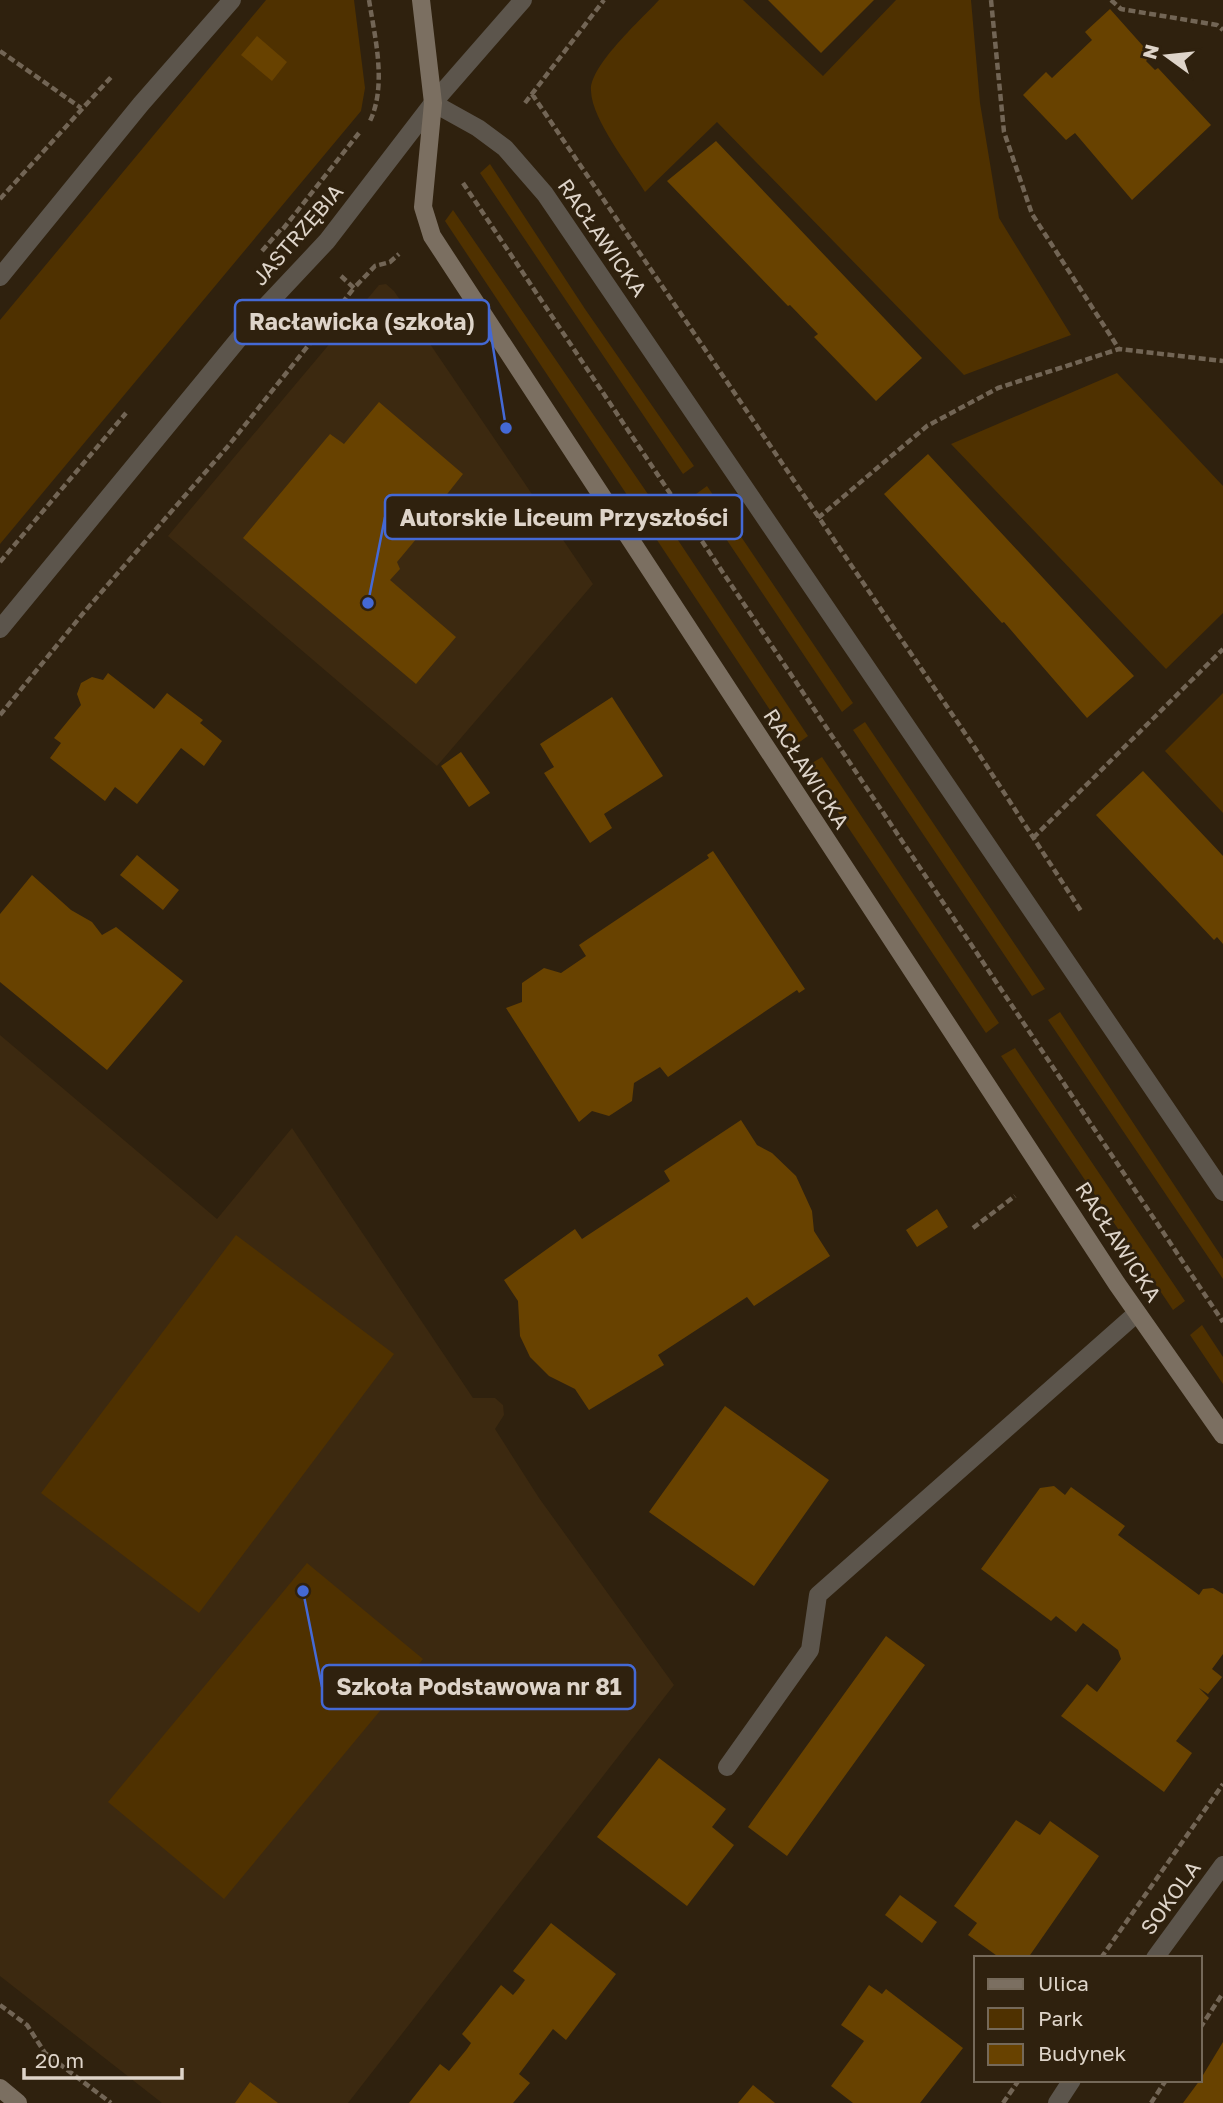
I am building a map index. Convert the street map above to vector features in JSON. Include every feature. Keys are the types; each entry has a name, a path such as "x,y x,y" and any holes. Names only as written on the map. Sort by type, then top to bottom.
{"street":[{"name":"RACŁAWICKA","path":"421,0 433,103 423,207 432,236 1137,1313 1223,1434"},
{"name":"JASTRZĘBIA","path":"0,629 265,307 327,240 433,103 523,0"},
{"path":"0,277 225,3"},
{"name":"RACŁAWICKA","path":"433,103 478,128 505,148 545,194 1223,1192"},
{"path":"727,1767 810,1650 818,1595 1137,1313"},
{"name":"SOKOLA","path":"1156,1956 1223,1865"},
{"path":"1057,2103 1071,2082"},
{"path":"0,2088 18,2103"}],"path":[{"path":"293,236 282,228 371,120 376,102 378,65 369,0"},
{"path":"525,103 604,0"},
{"path":"991,0 1004,132 1032,214 1119,349"},
{"path":"1111,0 1121,9 1217,25 1223,30"},
{"path":"0,51 80,108"},
{"path":"0,199 80,108 119,69"},
{"path":"532,94 1085,918"},
{"path":"460,179 1223,1322"},
{"path":"0,715 85,611 229,445 354,288 375,266 390,261 403,251"},
{"path":"339,275 354,288"},
{"path":"818,518 927,426 998,388 1119,349 1223,361"},
{"path":"1033,838 1223,649"},
{"path":"973,1228 1015,1196"},
{"path":"1102,1956 1223,1784"},
{"path":"1202,2025 1223,1993"},
{"path":"0,2005 27,2025 45,2053 111,2103"},
{"path":"1003,2103 1017,2082"},
{"path":"1151,2103 1165,2082"}],"shaded area":[{"path":"386,284 394,291 593,584 437,766 168,536 379,285"},
{"path":"0,1035 217,1219 292,1128 473,1398 495,1398 503,1405 504,1415 495,1429 539,1498 674,1685 348,2103 162,2103 0,1976"}],"green space":[{"path":"266,0 354,0 365,88 361,111 0,544 0,320"},
{"path":"659,0 743,0 823,76 896,0 971,0 980,103 999,218 1071,335 964,375 717,122 645,192 598,116 591,91 598,69 607,56"},
{"path":"490,164 585,309 694,466 683,474 480,173"},
{"path":"453,210 652,500 637,510 445,221"},
{"path":"1117,373 1223,486 1223,613 1166,669 951,444"},
{"path":"707,486 853,703 842,712 696,494"},
{"path":"664,519 808,736 794,746 649,528"},
{"path":"1223,693 1223,813 1165,751"},
{"path":"865,722 1045,989 1032,996 853,730"},
{"path":"822,757 999,1023 986,1033 807,766"},
{"path":"1060,1012 1223,1259 1223,1279 1048,1020"},
{"path":"1015,1048 1185,1301 1173,1310 1001,1056"},
{"path":"236,1235 394,1354 199,1613 41,1493"},
{"path":"1202,1325 1223,1357 1223,1384 1190,1335"},
{"path":"307,1563 423,1659 224,1899 108,1802"}],"building":[{"path":"768,0 874,0 821,53"},
{"path":"1110,9 1151,55 1146,61 1155,70 1158,68 1211,125 1132,200 1075,133 1066,140 1023,95 1046,72 1052,78 1092,40 1085,32"},
{"path":"257,36 287,62 272,81 241,55"},
{"path":"716,141 922,358 876,401 814,337 818,334 667,181"},
{"path":"379,402 463,474 429,517 432,527 424,539 417,538 397,562 400,569 390,580 456,637 416,684 243,538 330,434 344,444"},
{"path":"928,454 1134,676 1087,718 1004,622 1002,623 884,494"},
{"path":"108,673 154,709 167,693 203,720 200,723 222,741 204,766 181,748 137,804 115,787 105,801 50,758 61,743 54,738 81,705 77,694 81,683 92,677 103,680"},
{"path":"612,697 663,776 604,814 612,828 590,843 544,773 554,767 540,744"},
{"path":"461,752 490,793 469,807 441,766"},
{"path":"1143,771 1223,856 1223,944 1217,937 1214,940 1096,815"},
{"path":"713,851 805,989 799,993 797,990 668,1077 660,1067 634,1083 632,1101 609,1116 592,1111 579,1122 506,1008 522,1002 522,983 544,968 561,973 586,956 579,945 709,858 707,855"},
{"path":"137,855 179,890 163,910 120,875"},
{"path":"32,875 71,910 92,922 102,935 116,927 183,981 107,1070 0,982 0,914"},
{"path":"741,1120 757,1145 772,1153 796,1176 812,1211 814,1231 830,1256 754,1306 747,1297 658,1355 664,1365 589,1410 575,1389 549,1376 530,1357 520,1336 518,1301 504,1280 575,1229 582,1239 670,1181 664,1171"},
{"path":"937,1209 948,1227 917,1247 906,1230"},
{"path":"725,1406 829,1480 754,1586 649,1512"},
{"path":"1054,1486 1065,1495 1071,1487 1125,1526 1118,1535 1199,1595 1203,1589 1213,1588 1223,1594 1223,1654 1212,1669 1222,1677 1208,1694 1199,1688 1209,1698 1176,1741 1192,1753 1164,1792 1061,1716 1087,1684 1097,1692 1121,1659 1118,1650 1083,1623 1076,1632 1056,1616 1051,1621 981,1569 1040,1488"},
{"path":"886,1636 925,1665 787,1856 748,1827"},
{"path":"659,1758 726,1809 712,1827 734,1845 687,1906 597,1837"},
{"path":"1016,1820 1040,1835 1050,1821 1099,1856 1029,1956 997,1956 968,1935 977,1923 954,1906"},
{"path":"900,1895 937,1922 922,1943 885,1915"},
{"path":"551,1923 616,1974 566,2040 553,2029 519,2074 530,2083 513,2103 409,2103 440,2064 449,2071 467,2049 471,2043 462,2034 501,1985 513,1995 519,1988 525,1980 513,1971"},
{"path":"869,1985 882,1994 886,1989 963,2048 920,2103 853,2103 831,2086 864,2041 841,2025"},
{"path":"1223,2042 1223,2103 1183,2103 1199,2082 1202,2082 1202,2077"},
{"path":"250,2082 278,2103 235,2103"},
{"path":"753,2085 775,2103 738,2103"}],"place":[{"name":"Racławicka (szkoła)","path":"506,428"},
{"name":"Autorskie Liceum Przyszłości","path":"368,603"},
{"name":"Szkoła Podstawowa nr 81","path":"303,1591"}]}
